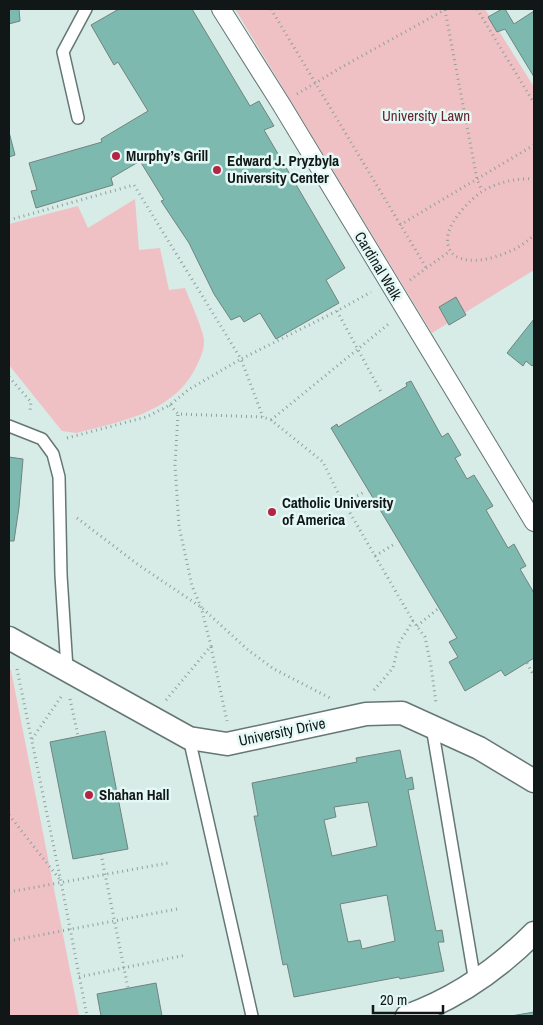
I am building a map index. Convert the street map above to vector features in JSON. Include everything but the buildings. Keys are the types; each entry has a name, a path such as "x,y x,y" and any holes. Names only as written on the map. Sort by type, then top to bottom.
{"street":[{"name":"Cardinal Walk","path":"221,9 281,104 534,522"},
{"name":"University Drive","path":"9,638 189,738 227,744 366,714 402,713 479,748 534,781"},
{"path":"407,1016 431,1008 475,982 522,946 534,933"}],"lane":[{"path":"78,118 63,52 86,9"},
{"path":"9,426 42,439 53,454 59,477 61,575 66,669"},
{"path":"432,726 475,982"},
{"path":"189,738 252,1016"}],"path":[{"path":"271,9 427,269 450,251"},
{"path":"281,104 445,9 477,179 482,191"},
{"path":"476,9 534,103"},
{"path":"400,225 534,145"},
{"path":"534,179 523,178 505,182 482,191 456,216 448,233 448,243 450,251 457,258 466,260 485,259 516,249 534,235"},
{"path":"9,220 134,185 241,359 263,417"},
{"path":"67,438 146,417 170,406 188,390 241,359 337,311 388,282"},
{"path":"337,311 380,392"},
{"path":"271,420 405,311"},
{"path":"9,377 31,402 30,411"},
{"path":"170,406 178,414 263,417 271,420 323,462 374,556 416,626 425,637 436,703"},
{"path":"178,414 175,466 179,526 192,586 201,607 228,722"},
{"path":"344,503 366,490"},
{"path":"74,515 140,566 201,607 255,655 274,669 331,698"},
{"path":"374,556 396,542"},
{"path":"416,626 440,608"},
{"path":"374,690 393,668 399,643 413,621"},
{"path":"161,706 211,646"},
{"path":"526,663 534,676"},
{"path":"16,666 61,882 86,1016"},
{"path":"32,740 62,694"},
{"path":"70,699 78,736"},
{"path":"9,815 61,882"},
{"path":"101,854 128,988"},
{"path":"9,892 168,863"},
{"path":"9,941 177,909"},
{"path":"79,977 186,955"}],"green space":[{"name":"University Lawn","path":"235,9 485,9 534,87 534,270 432,333"},
{"path":"135,199 139,250 160,248 169,290 185,288 204,338 202,353 194,371 184,385 172,397 158,406 142,414 109,425 76,433 62,431 9,365 9,224 78,206 88,228"},
{"path":"9,669 11,670 79,1016 9,1016"}],"place":[{"name":"Murphy’s Grill","path":"116,156"},
{"name":"Edward J. Pryzbyla University Center","path":"217,170"},
{"name":"Catholic University of America","path":"272,512"},
{"name":"Shahan Hall","path":"89,795"}]}
